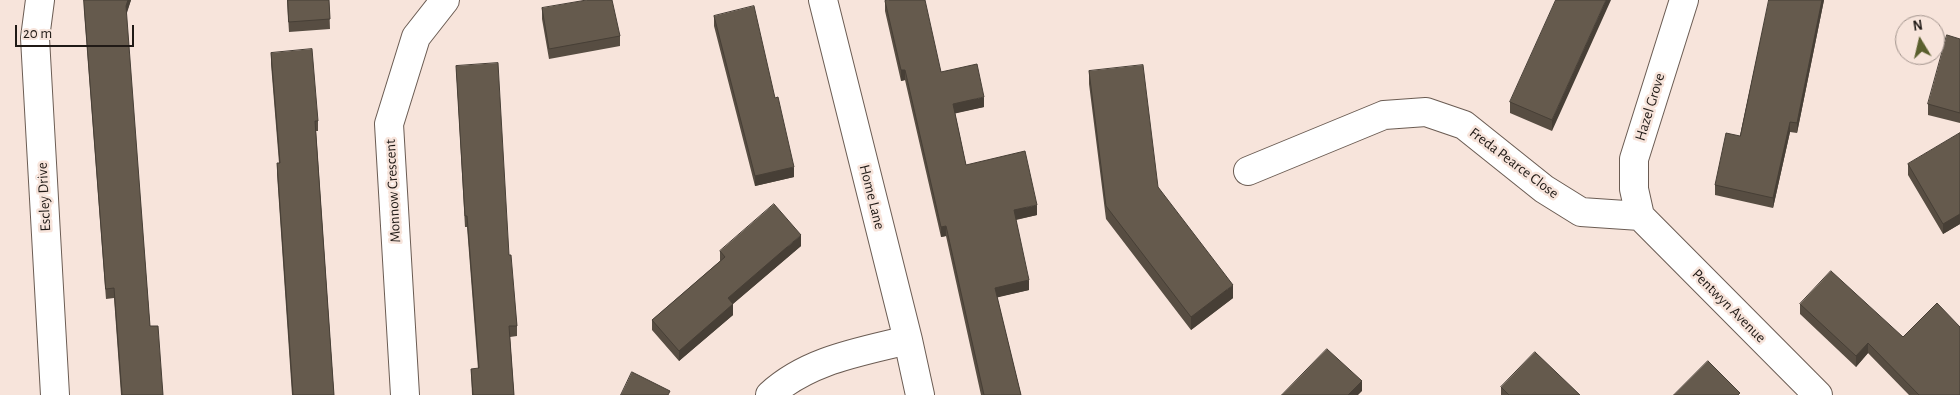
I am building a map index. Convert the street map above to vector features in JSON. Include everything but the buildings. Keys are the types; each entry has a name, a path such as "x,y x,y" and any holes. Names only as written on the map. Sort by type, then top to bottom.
{"street":[{"name":"Escley Drive","path":"40,0 35,38 55,395"},
{"name":"Monnow Crescent","path":"405,395 389,124 416,37 445,0"},
{"name":"Home Lane","path":"823,0 920,395"},
{"name":"Hazel Grove","path":"1640,216 1634,189 1634,159 1684,0"},
{"name":"Freda Pearce Close","path":"1248,171 1384,115 1426,112 1464,125 1544,189 1581,212 1640,216"},
{"name":"Pentwyn Avenue","path":"1640,216 1818,395"},
{"path":"770,395 783,384 832,358 908,340"}]}
